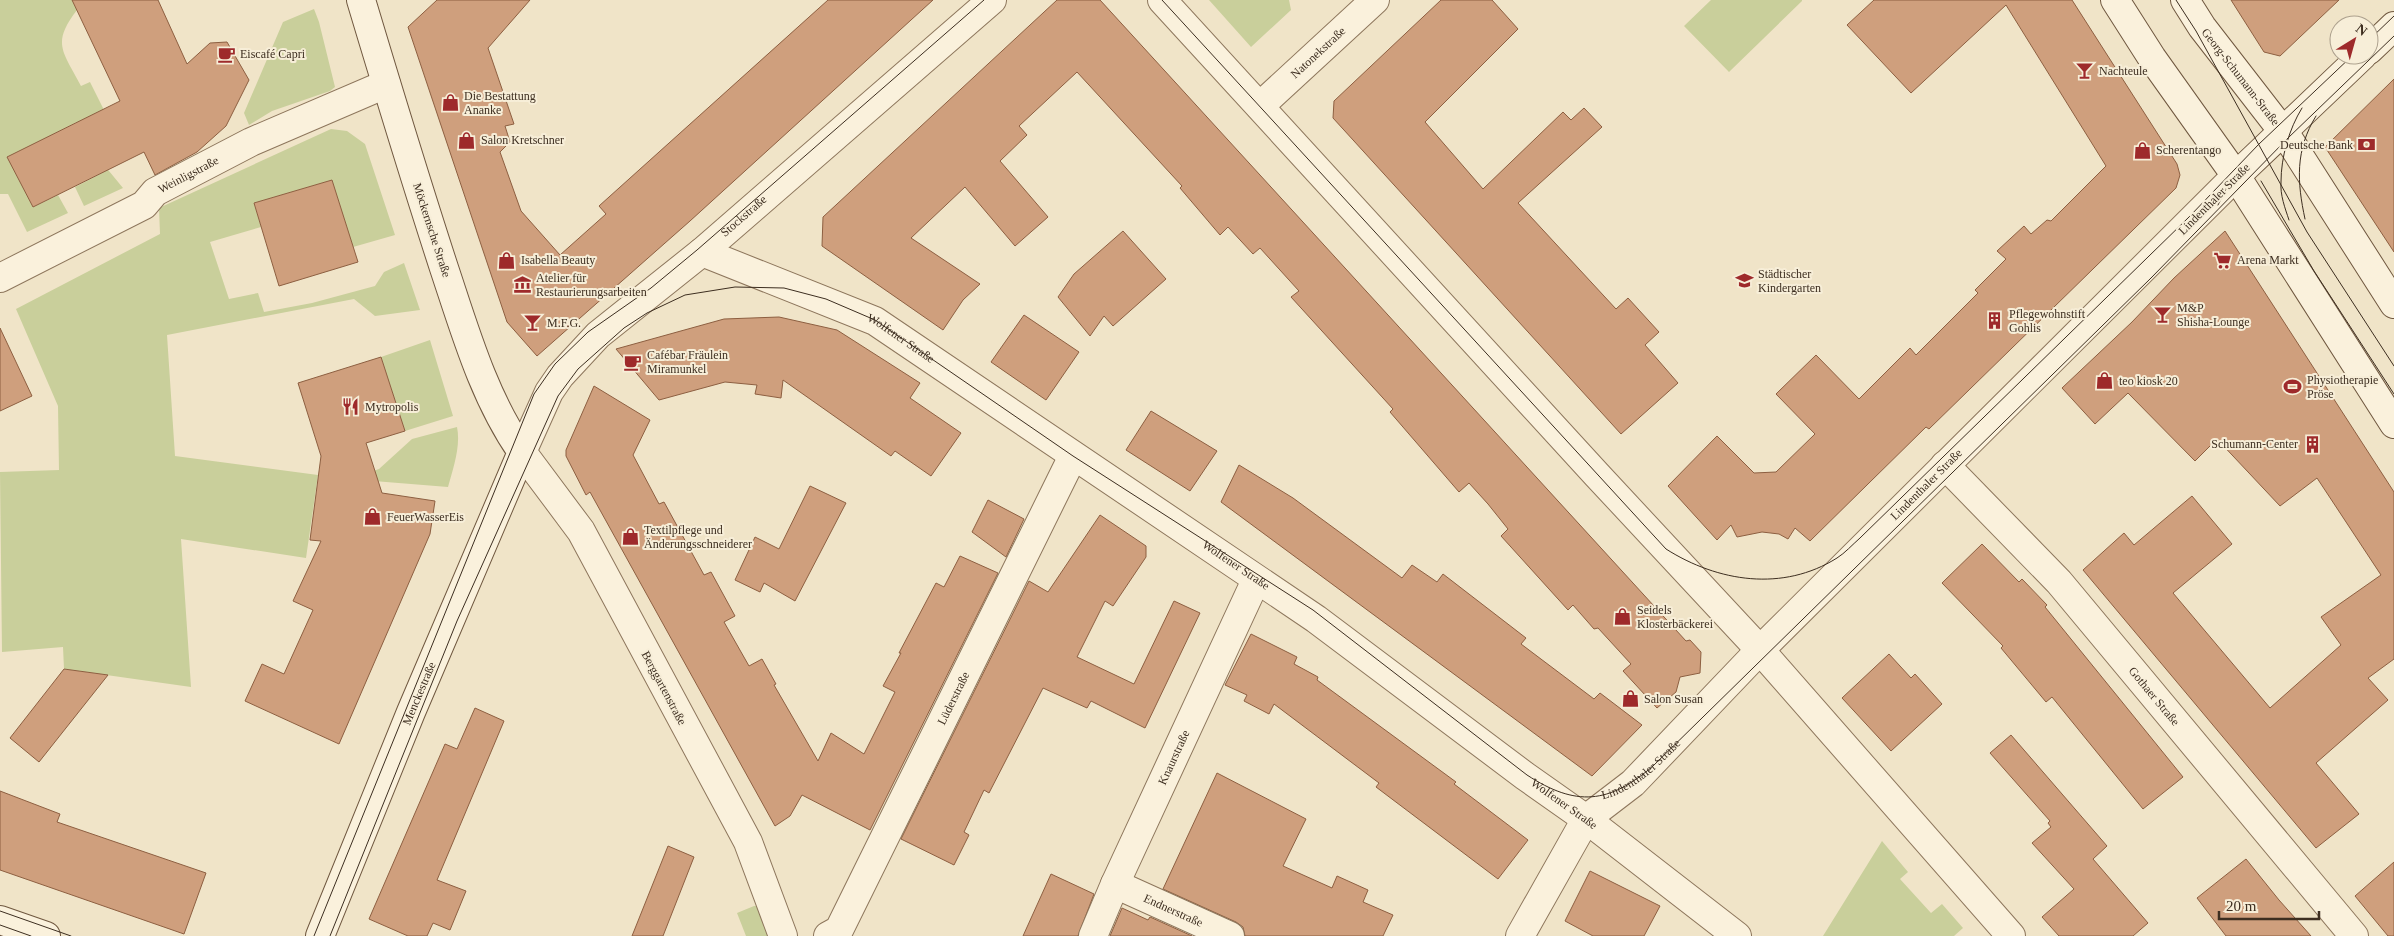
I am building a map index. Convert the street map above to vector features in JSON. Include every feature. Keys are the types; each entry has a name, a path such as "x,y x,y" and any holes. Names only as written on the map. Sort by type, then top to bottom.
{"street":[{"name":"Möckernsche Straße","path":"362,0 386,84 464,328 501,420 522,452"},
{"name":"Stockstraße","path":"522,452 549,392 560,376 598,336 702,252 992,0"},
{"path":"1162,0 1603,482 1760,650 2011,936"},
{"name":"Natonekstraße","path":"1260,106 1375,0"},
{"path":"2115,0 2152,58 2236,176 2394,424"},
{"name":"Georg-Schumann-Straße","path":"2185,0 2202,27 2283,131 2394,304"},
{"path":"2379,40 2394,26"},
{"name":"Lindenthaler Straße","path":"1520,936 1586,819 1634,783 1760,650 1945,465 2236,176 2353,65"},
{"name":"Weinligstraße","path":"0,278 144,205 155,192 251,142 386,84"},
{"name":"Wolfener Straße","path":"702,252 875,321 1316,619 1518,771 1586,819 1737,936"},
{"name":"Menckestraße","path":"320,936 411,712 522,452"},
{"name":"Berggartenstraße","path":"522,452 581,531 748,842 783,936"},
{"name":"Lüderstraße","path":"828,936 839,930 1073,456"},
{"name":"Gothaer Straße","path":"1945,465 2059,582 2354,936"},
{"name":"Knaurstraße","path":"1093,936 1115,884 1256,580"},
{"name":"Endnerstraße","path":"1115,884 1230,936"},
{"path":"0,920 46,936"}],"green space":[{"path":"0,0 73,0 77,10 64,31 62,48 81,86 90,82 105,112 95,154 123,188 84,206 75,187 102,173 77,122 8,157 33,207 58,195 68,213 27,232 8,194 0,194"},
{"path":"1209,0 1289,0 1291,10 1251,47"},
{"path":"1711,0 1802,1 1729,72 1684,26"},
{"path":"314,9 335,87 330,91 272,111 249,125 244,113 283,22"},
{"path":"331,129 347,131 365,144 395,235 353,247 332,180 254,203 261,227 210,242 229,299 258,293 264,312 312,303 375,286 384,272 404,263 420,310 375,316 354,299 167,335 175,456 318,475 306,558 181,539 191,687 64,669 63,647 2,652 0,472 59,470 58,406 16,309 160,234 159,208"},
{"path":"430,340 453,416 405,431 381,357"},
{"path":"457,427 457,450 448,487 349,479 379,469 412,439"},
{"path":"1882,841 1908,872 1900,879 1931,913 1942,904 1963,928 1954,936 1823,936"},
{"path":"754,906 762,906 770,936 746,936 737,913"}],"building":[{"path":"72,0 158,0 187,64 210,43 227,42 249,80 226,126 197,152 155,175 144,152 33,207 7,157 120,101"},
{"path":"437,0 530,0 488,48 514,124 505,126 510,142 500,152 521,211 560,255 606,214 599,206 828,0 933,0 690,221 537,356 507,322 408,27"},
{"path":"1057,0 1100,0 1686,641 1690,640 1701,652 1700,673 1680,677 1676,692 1657,708 1623,671 1631,664 1598,628 1594,629 1573,605 1568,610 1501,536 1508,529 1469,483 1459,492 1390,412 1393,409 1291,297 1299,291 1260,248 1253,254 1228,227 1220,235 1180,188 1182,186 1077,72 1019,126 1027,135 1000,161 1048,217 1015,246 965,187 911,238 980,284 963,300 943,330 822,246 823,217"},
{"path":"1441,0 1492,0 1518,29 1425,122 1483,189 1563,112 1571,120 1584,108 1602,127 1518,203 1616,309 1628,298 1659,332 1645,345 1678,383 1621,434 1333,118 1334,101"},
{"name":"Pflegewohnstift Gohlis","path":"1874,0 2072,0 2177,164 2180,175 2176,188 1929,429 1926,427 1810,541 1795,528 1788,539 1779,534 1762,532 1737,537 1731,525 1717,540 1668,486 1717,436 1754,473 1776,472 1815,434 1776,394 1816,355 1859,399 1910,348 1916,355 1978,293 1975,290 2006,259 1997,251 2024,226 2031,234 2047,220 2051,221 2106,166 2006,5 1911,93 1847,25"},
{"path":"2231,0 2339,0 2280,56 2264,52"},
{"path":"2394,79 2394,252 2325,147"},
{"path":"332,180 358,262 279,286 254,203"},
{"path":"1123,231 1166,279 1113,326 1104,316 1090,336 1058,297 1074,274"},
{"path":"2225,231 2394,492 2394,659 2368,678 2388,700 2316,763 2359,814 2316,848 2083,570 2124,533 2134,545 2192,496 2232,544 2173,593 2270,708 2341,645 2321,617 2381,575 2317,478 2280,506 2217,439 2195,461 2128,393 2095,424 2062,388 2132,322 2174,278"},
{"path":"1024,315 1079,352 1046,400 991,362"},
{"path":"779,317 837,330 920,383 910,398 961,433 931,476 895,451 891,456 783,380 781,398 755,394 757,385 725,382 659,400 616,349 724,319"},
{"path":"0,328 32,396 0,411"},
{"path":"381,357 405,431 366,443 382,493 435,501 430,534 339,744 245,701 262,664 284,674 313,610 293,601 321,541 310,540 321,456 298,383"},
{"path":"594,386 650,420 633,455 659,504 664,502 704,575 711,572 735,616 724,622 749,666 762,659 776,684 774,685 818,761 831,733 864,754 895,692 883,686 901,653 899,653 936,583 944,587 960,556 998,573 870,830 802,795 790,816 775,826 590,492 586,495 566,456 566,450"},
{"path":"1151,411 1217,451 1190,491 1126,450"},
{"path":"1239,465 1293,498 1402,578 1412,565 1437,582 1443,574 1526,638 1521,644 1594,699 1600,693 1642,725 1592,776 1221,502"},
{"path":"810,486 846,503 795,601 764,583 760,592 735,580 755,537 779,549"},
{"path":"988,500 1024,519 1006,557 972,532"},
{"path":"1100,515 1146,546 1146,557 1113,606 1105,601 1077,657 1134,684 1174,601 1200,613 1145,728 1091,701 1087,708 1043,688 989,793 984,790 964,832 969,835 954,865 901,839 1029,581 1048,592"},
{"path":"1982,544 2019,582 2022,579 2047,605 2045,607 2183,777 2143,809 2052,697 2046,702 2001,648 2003,646 1942,583"},
{"path":"1251,634 1297,657 1294,664 1318,677 1317,680 1456,782 1454,784 1528,840 1498,879 1376,787 1379,783 1274,704 1269,714 1244,701 1247,695 1225,685"},
{"path":"1889,654 1911,678 1915,674 1942,704 1891,751 1842,698"},
{"path":"64,669 108,675 39,762 10,738"},
{"path":"475,708 504,721 437,880 466,891 450,930 433,923 427,936 408,936 369,919 445,744 457,749"},
{"path":"2011,735 2107,846 2093,859 2148,923 2133,936 2059,936 2042,917 2074,889 2032,843 2051,827 2048,823 2050,821 1990,753"},
{"path":"1217,773 1306,819 1283,866 1332,888 1337,876 1368,890 1363,902 1393,915 1383,936 1245,936 1243,927 1236,922 1163,889"},
{"path":"0,791 60,814 57,822 206,873 184,934 0,870"},
{"path":"668,846 694,857 663,936 632,936"},
{"path":"2246,859 2311,936 2226,936 2197,898"},
{"path":"2394,862 2394,936 2388,936 2355,896"},
{"path":"1590,871 1660,906 1644,936 1593,936 1565,921"},
{"path":"1051,874 1094,894 1078,936 1023,936"},
{"path":"1122,908 1148,920 1150,917 1192,936 1110,936"}],"tram line":[{"path":"314,936 534,394 555,364 588,332 651,288 697,250 984,0"},
{"path":"1162,0 1666,549 1707,569 1751,579 1795,576 1816,569 1846,551 2189,217 2259,144 2342,65"},
{"path":"2176,0 2196,31 2307,232 2394,366"},
{"path":"2379,30 2394,16"},
{"path":"330,936 457,621 558,396 578,369 624,328 647,313 685,295 735,287 784,288 826,299 875,320 1073,456 1313,610 1527,775 1561,792 1592,797 1622,788 1653,766 2151,278 2288,138 2394,36"},
{"path":"2289,220 2281,192 2282,163 2290,134 2302,108"},
{"path":"2305,219 2299,179 2301,154 2304,141 2316,116"},
{"path":"2261,181 2314,271 2394,394"},
{"path":"2218,205 2228,185"},
{"path":"0,911 71,936"},
{"path":"0,925 31,936"}],"place":[{"name":"Eiscafé Capri","path":"226,54"},
{"name":"Nachteule","path":"2085,71"},
{"name":"Die Bestattung Ananke","path":"450,103"},
{"name":"Salon Kretschner","path":"467,140"},
{"name":"Deutsche Bank","path":"2367,145"},
{"name":"Scherentango","path":"2142,150"},
{"name":"Isabella Beauty","path":"507,260"},
{"name":"Arena Markt","path":"2223,260"},
{"name":"Städtischer Kindergarten","path":"1744,281"},
{"name":"Atelier für Restaurierungsarbeiten","path":"522,285"},
{"name":"M&P Shisha-Lounge","path":"2163,315"},
{"name":"Pflegewohnstift Gohlis","path":"1995,321"},
{"name":"M.F.G.","path":"533,323"},
{"name":"Cafébar Fräulein Miramunkel","path":"633,362"},
{"name":"teo kiosk 20","path":"2105,381"},
{"name":"Physiotherapie Pröse","path":"2293,387"},
{"name":"Mytropolis","path":"351,407"},
{"name":"Schumann-Center","path":"2312,444"},
{"name":"FeuerWasserEis","path":"373,517"},
{"name":"Textilpflege und Änderungsschneiderer","path":"630,537"},
{"name":"Seidels Klosterbäckerei","path":"1623,617"},
{"name":"Salon Susan","path":"1630,699"}]}
